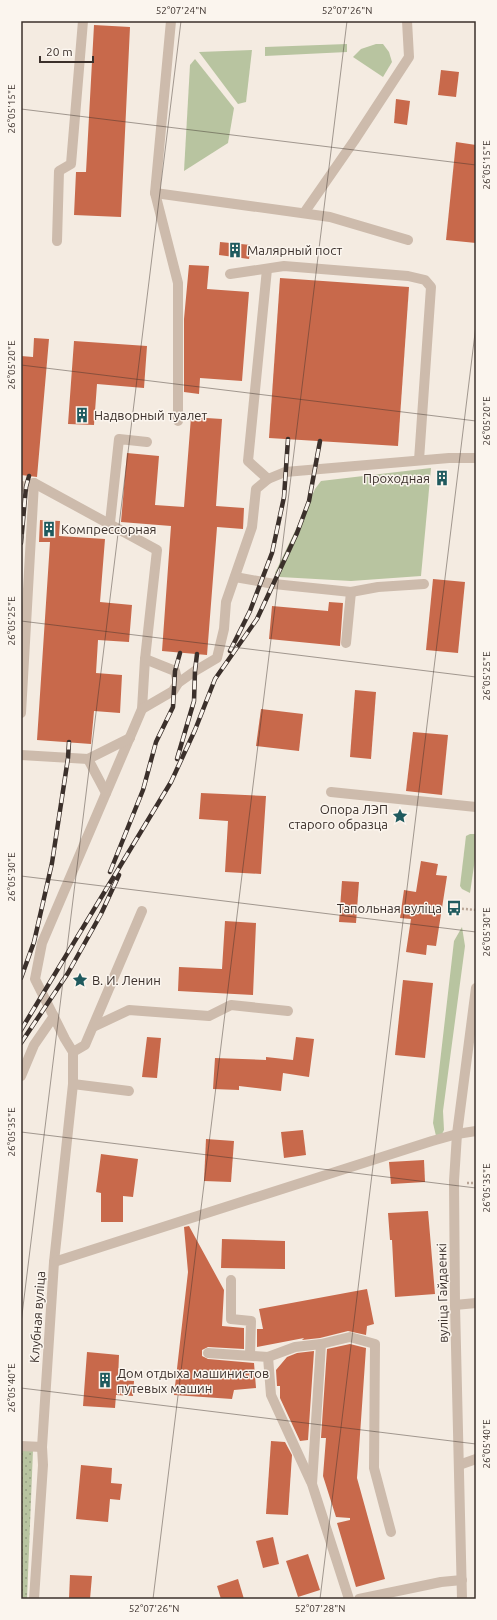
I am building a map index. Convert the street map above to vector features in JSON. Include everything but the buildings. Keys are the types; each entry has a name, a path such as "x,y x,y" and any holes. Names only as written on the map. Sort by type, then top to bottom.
{"street":[{"path":"57,241 59,171 71,164 83,21"},
{"path":"171,21 156,193 178,282 178,421"},
{"path":"304,213 354,141 408,57 407,21"},
{"path":"156,193 330,217 408,240"},
{"path":"230,274 284,266 408,276 425,280 431,288 419,460"},
{"path":"266,268 248,462 268,479"},
{"path":"110,523 119,439 147,442"},
{"path":"142,709 173,691 178,683 217,658 224,629 226,602 252,527 256,489 268,479 285,472 419,460 476,458"},
{"path":"34,483 110,523 157,550 145,659 142,709 42,943 35,979 73,1052 85,1045 142,911"},
{"path":"21,486 26,487 34,483"},
{"path":"21,713 34,483"},
{"path":"235,577 274,584 351,592 378,587 424,584"},
{"path":"346,644 351,592"},
{"path":"145,659 175,671 178,683"},
{"path":"21,755 88,759 130,738"},
{"path":"88,759 106,793"},
{"path":"331,792 476,807"},
{"name":"вуліца Гайдаенкі","path":"462,1599 455,1305 454,1181 457,1134 476,988"},
{"path":"93,1028 128,1010 209,1016 231,1005 288,1011"},
{"path":"21,1076 34,1045 54,1016"},
{"name":"Клубная вуліца","path":"34,1599 54,1262 73,1084 73,1052"},
{"path":"73,1084 129,1091"},
{"path":"54,1262 457,1134 476,1131"},
{"path":"232,1280 231,1319 251,1320 250,1355"},
{"path":"455,1305 476,1303"},
{"path":"208,1353 268,1356 295,1347 321,1344 350,1337 375,1344 374,1468 391,1532"},
{"path":"312,1484 321,1344"},
{"path":"268,1356 271,1395 312,1484 349,1599"},
{"path":"21,1446 42,1447"},
{"path":"459,1464 476,1459"},
{"path":"359,1599 441,1582 462,1580"}],"path":[{"path":"454,908 476,910"}],"green space":[{"path":"347,44 347,52 265,56 265,47"},
{"path":"376,44 383,44 389,52 392,62 383,77 353,57 361,49"},
{"path":"252,50 246,102 238,104 199,52"},
{"path":"195,59 234,108 228,143 184,171 190,65"},
{"path":"431,468 421,576 351,581 280,577 275,573 315,489 321,481"},
{"path":"476,834 476,852 470,893 462,889 460,886 466,836"},
{"path":"462,927 465,946 443,1111 444,1130 442,1134 436,1136 433,1123 454,941"},
{"path":"21,1449 33,1450 27,1599 21,1599"}],"railway":[{"path":"230,651 250,611 272,553 284,497 288,439"},
{"path":"21,1030 171,782 195,730 215,679 257,619 297,533 309,501 320,441"},
{"path":"21,543 26,487 29,476"},
{"path":"110,872 143,790 156,742 173,707 175,671 180,653"},
{"path":"177,759 194,701 197,654"},
{"path":"21,978 34,942 52,863 68,758 69,742"},
{"path":"21,1043 68,973 101,914 119,875"}],"place":[{"name":"Малярный пост","path":"235,250"},
{"name":"Надворный туалет","path":"82,415"},
{"name":"Проходная","path":"442,478"},
{"name":"Компрессорная","path":"49,529"},
{"name":"Опора ЛЭП старого образца","path":"400,816"},
{"name":"Тапольная вуліца","path":"454,908"},
{"name":"В. И. Ленин","path":"80,980"},
{"name":"Дом отдыха машинистов путевых машин","path":"105,1380"}]}
